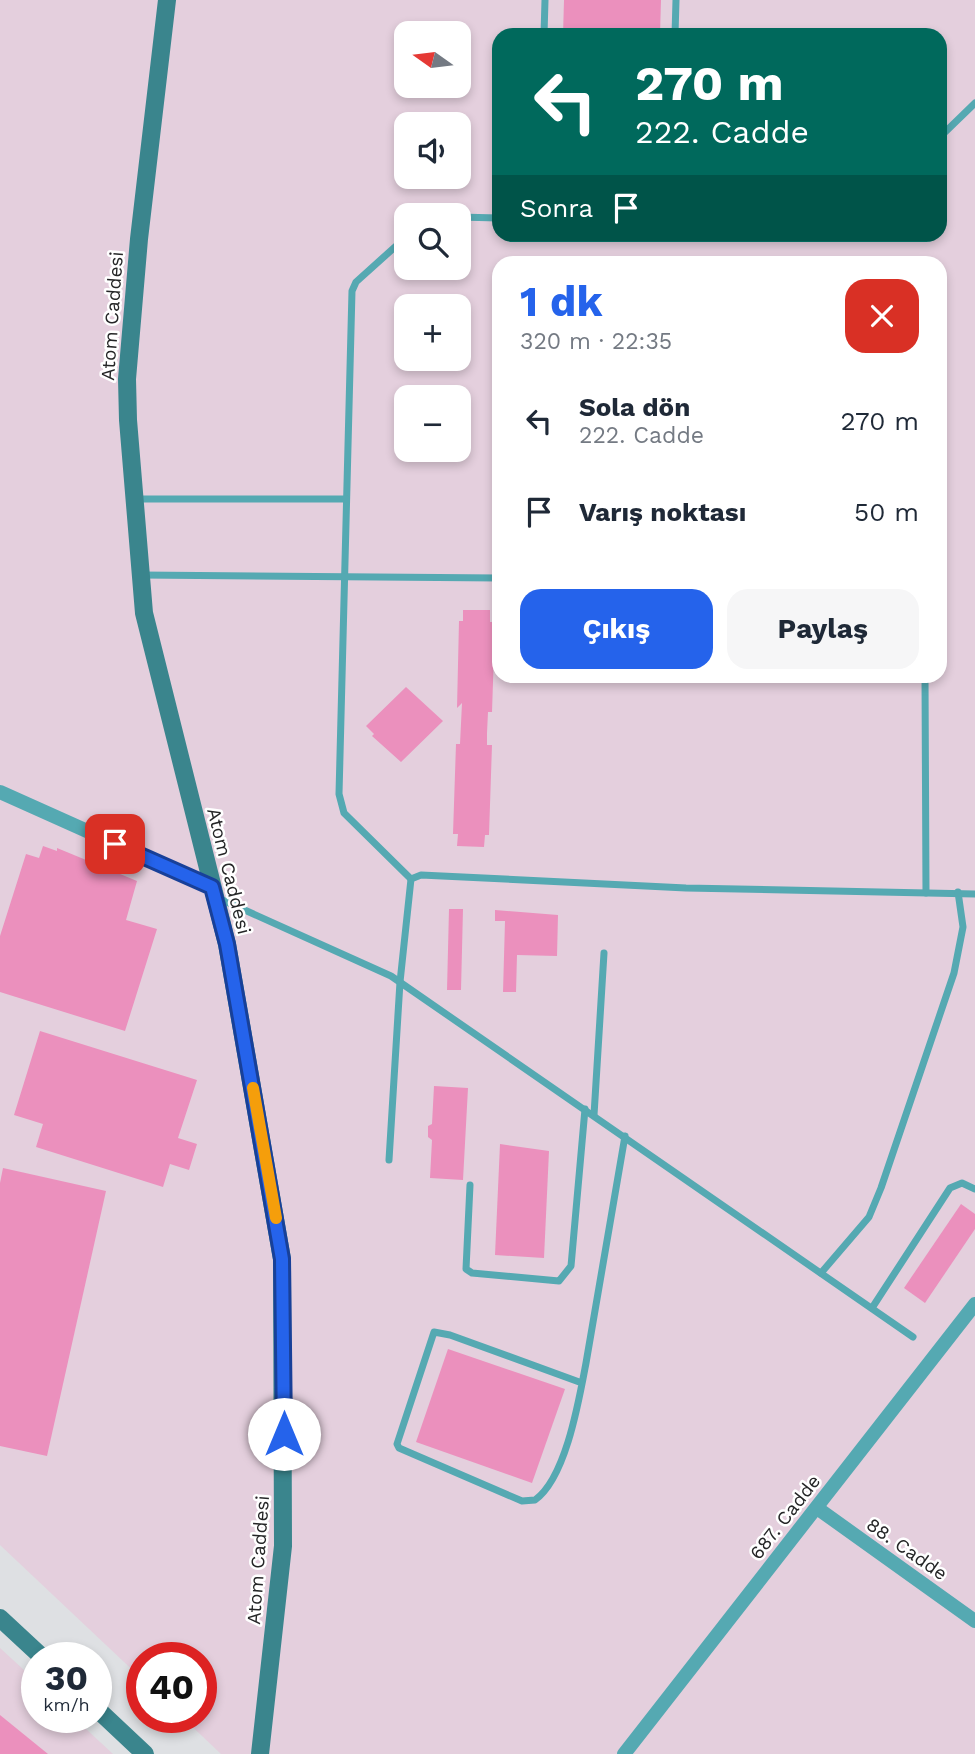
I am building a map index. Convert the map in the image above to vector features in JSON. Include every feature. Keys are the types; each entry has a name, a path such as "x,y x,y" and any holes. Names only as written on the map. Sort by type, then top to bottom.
{"street":[{"name":"Atom Caddesi","path":"167,0 139,239 127,379 140,575 156,670 227,944 282,1259 283,1546 260,1754"},
{"path":"0,792 213,891"},
{"name":"687. Cadde","path":"624,1754 975,1304"},
{"name":"88. Cadde","path":"817,1508 975,1621"},
{"path":"0,1618 26,1642"},
{"path":"112,1723 145,1754"}],"lane":[{"path":"544,28 545,0"},
{"path":"675,28 676,0"},
{"path":"947,130 975,103"},
{"path":"471,217 492,218"},
{"path":"394,248 356,282 352,291 341,808 411,878"},
{"path":"136,499 346,499"},
{"path":"140,575 492,578"},
{"path":"925,683 926,893"},
{"path":"411,878 421,875 686,888 975,894"},
{"path":"389,1160 400,982 411,878"},
{"path":"213,891 400,982 913,1336"},
{"path":"821,1273 863,1224 881,1188 954,973 963,927 958,893"},
{"path":"594,1115 604,953"},
{"path":"470,1185 467,1269 472,1273 559,1282 571,1266 585,1109"},
{"path":"582,1382 450,1335 434,1332 397,1444 400,1448 522,1501 535,1500 546,1489 574,1422 582,1382 625,1136"},
{"path":"872,1308 950,1188 962,1183 975,1189"}],"shaded area":[{"path":"0,0 975,0 975,1754 221,1754 199,1733 217,1733 217,1642 126,1642 126,1664 112,1651 112,1642 103,1642 0,1545"},
{"path":"0,1648 21,1667 21,1733 90,1733 113,1754 0,1754"}],"building":[{"path":"564,0 661,0 660,28 563,28"},
{"path":"463,610 490,610 493,683 492,712 488,712 487,745 492,745 489,835 485,835 484,847 457,846 458,834 453,834 456,744 460,744 462,703 457,708 459,621 463,621"},
{"path":"406,687 443,721 401,762 372,736 374,734 366,726"},
{"path":"43,846 57,851 57,848 137,881 126,920 157,929 125,1031 0,992 0,936 26,854 39,858"},
{"path":"449,909 463,909 461,990 447,990"},
{"path":"495,910 558,915 557,956 517,955 516,992 503,992 505,921 495,921"},
{"path":"40,1031 197,1080 178,1138 197,1144 189,1170 170,1164 163,1187 36,1147 43,1124 14,1115"},
{"path":"434,1086 468,1088 463,1180 430,1178 432,1140 428,1137 428,1126 432,1124"},
{"path":"500,1144 549,1151 544,1258 495,1255"},
{"path":"3,1168 106,1191 47,1456 0,1446 0,1183"},
{"path":"961,1204 975,1214 975,1229 925,1303 904,1288"},
{"path":"448,1349 565,1389 532,1483 416,1442"},
{"path":"0,1715 48,1754 0,1754"}],"slow traffic":[{"path":"253,1088 276,1218"}],"route":[{"path":"115,844 212,887 227,944 282,1259 284,1434"}]}
